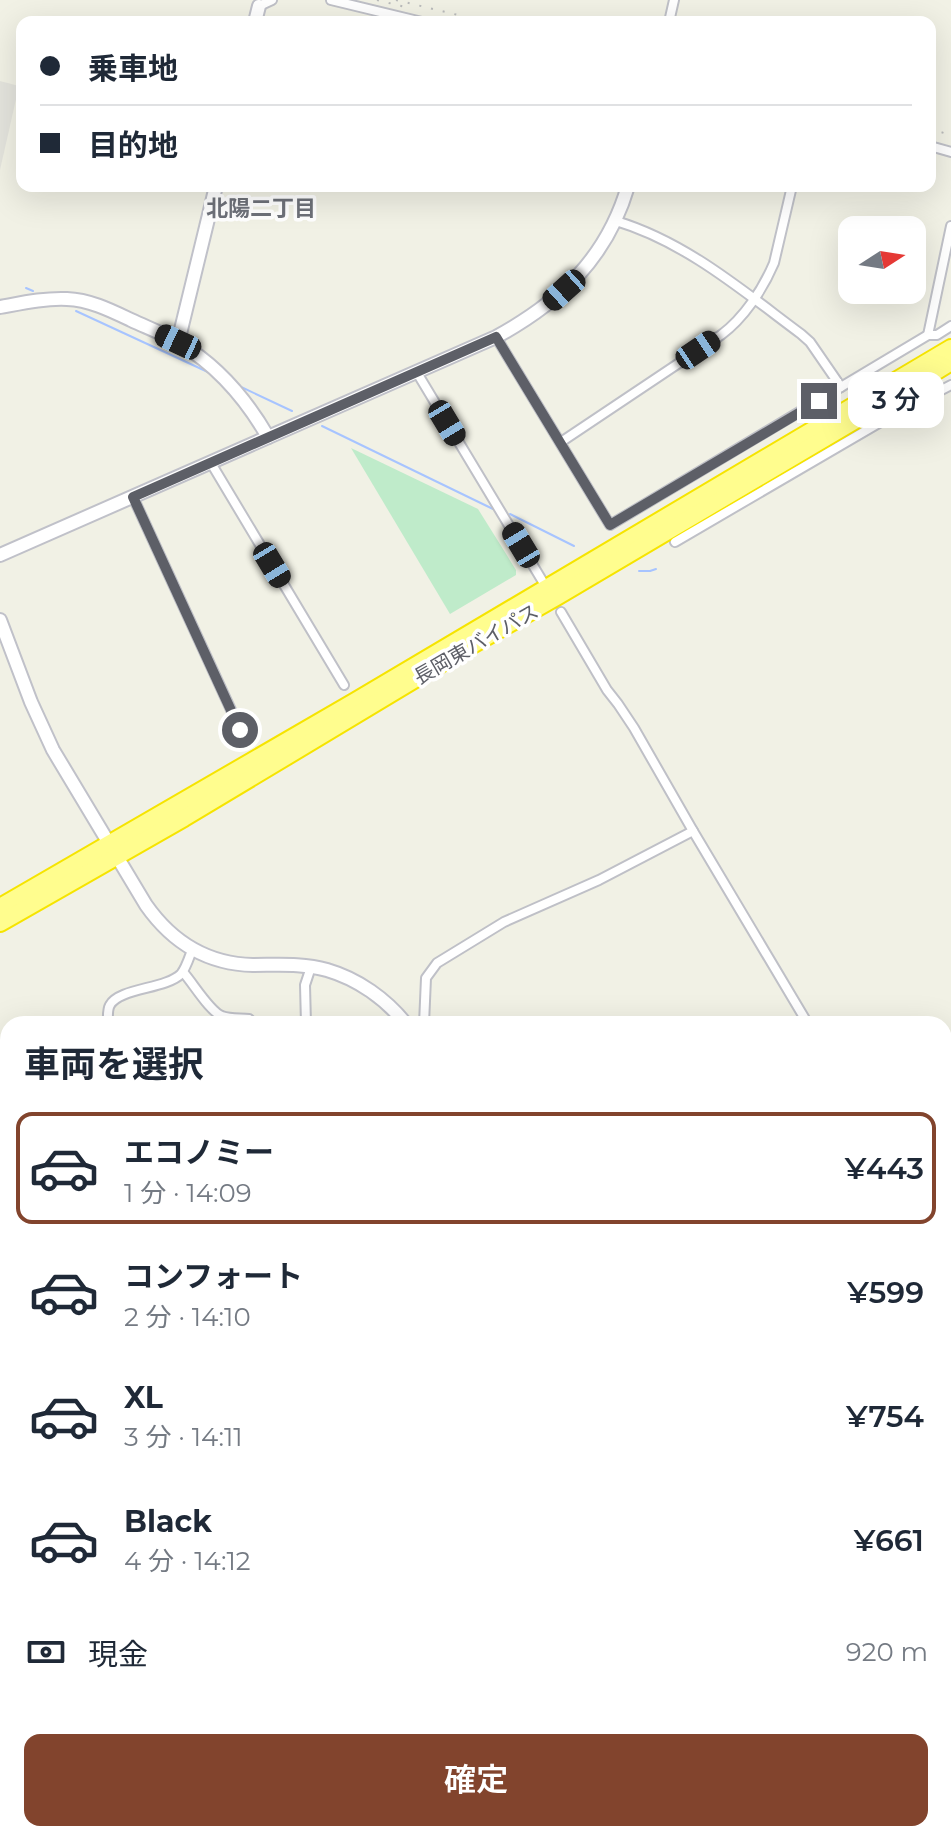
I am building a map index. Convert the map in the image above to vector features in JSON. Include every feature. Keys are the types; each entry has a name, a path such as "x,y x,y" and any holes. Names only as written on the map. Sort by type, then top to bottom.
{"highway":[{"name":"長岡東バイパス","path":"0,923 114,850 951,348"},
{"name":"長岡東バイパス","path":"0,907 184,818 951,362"}],"street":[{"path":"331,0 397,16"},
{"path":"178,342 215,192"},
{"path":"0,555 496,337 532,316 564,290 593,259 616,221 626,192"},
{"path":"561,442 730,328 753,299 774,263 791,192"},
{"path":"616,221 700,260 801,334 841,387"},
{"path":"928,335 951,226"},
{"path":"0,307 47,299 88,302 178,342 206,361 232,385 246,401 268,437"},
{"path":"496,337 610,525 928,335 937,335 951,326"},
{"path":"416,371 543,582"},
{"path":"675,542 884,420 951,385"},
{"path":"211,463 344,685"},
{"path":"133,497 243,736"},
{"path":"561,612 607,690 634,728 803,1016"},
{"path":"0,620 53,750 158,922 168,932 192,950 235,964 326,970 363,986 389,1004 399,1016"},
{"path":"424,1016 426,978 437,963 496,926 599,880 693,831"},
{"path":"108,1016 112,1001 169,982 183,972 192,950"},
{"path":"306,1016 305,985 311,967"},
{"path":"183,972 214,1012 221,1016"}],"shaded area":[{"path":"0,81 16,85 16,99 0,170"}],"green space":[{"path":"351,448 478,509 516,570 516,575 450,614"}],"waterway":[{"path":"26,288 33,291"},
{"path":"76,311 210,373"},
{"path":"237,385 292,411"},
{"path":"322,426 493,509"},
{"path":"510,514 574,546"},
{"path":"639,571 656,569"}],"railway":[{"path":"377,0 405,7"},
{"path":"396,0 462,16"},
{"path":"936,131 951,135"}],"district":[{"name":"北陽二丁目","path":"261,208"}],"route":[{"path":"240,730 133,497 496,337 610,525 819,401"}]}
